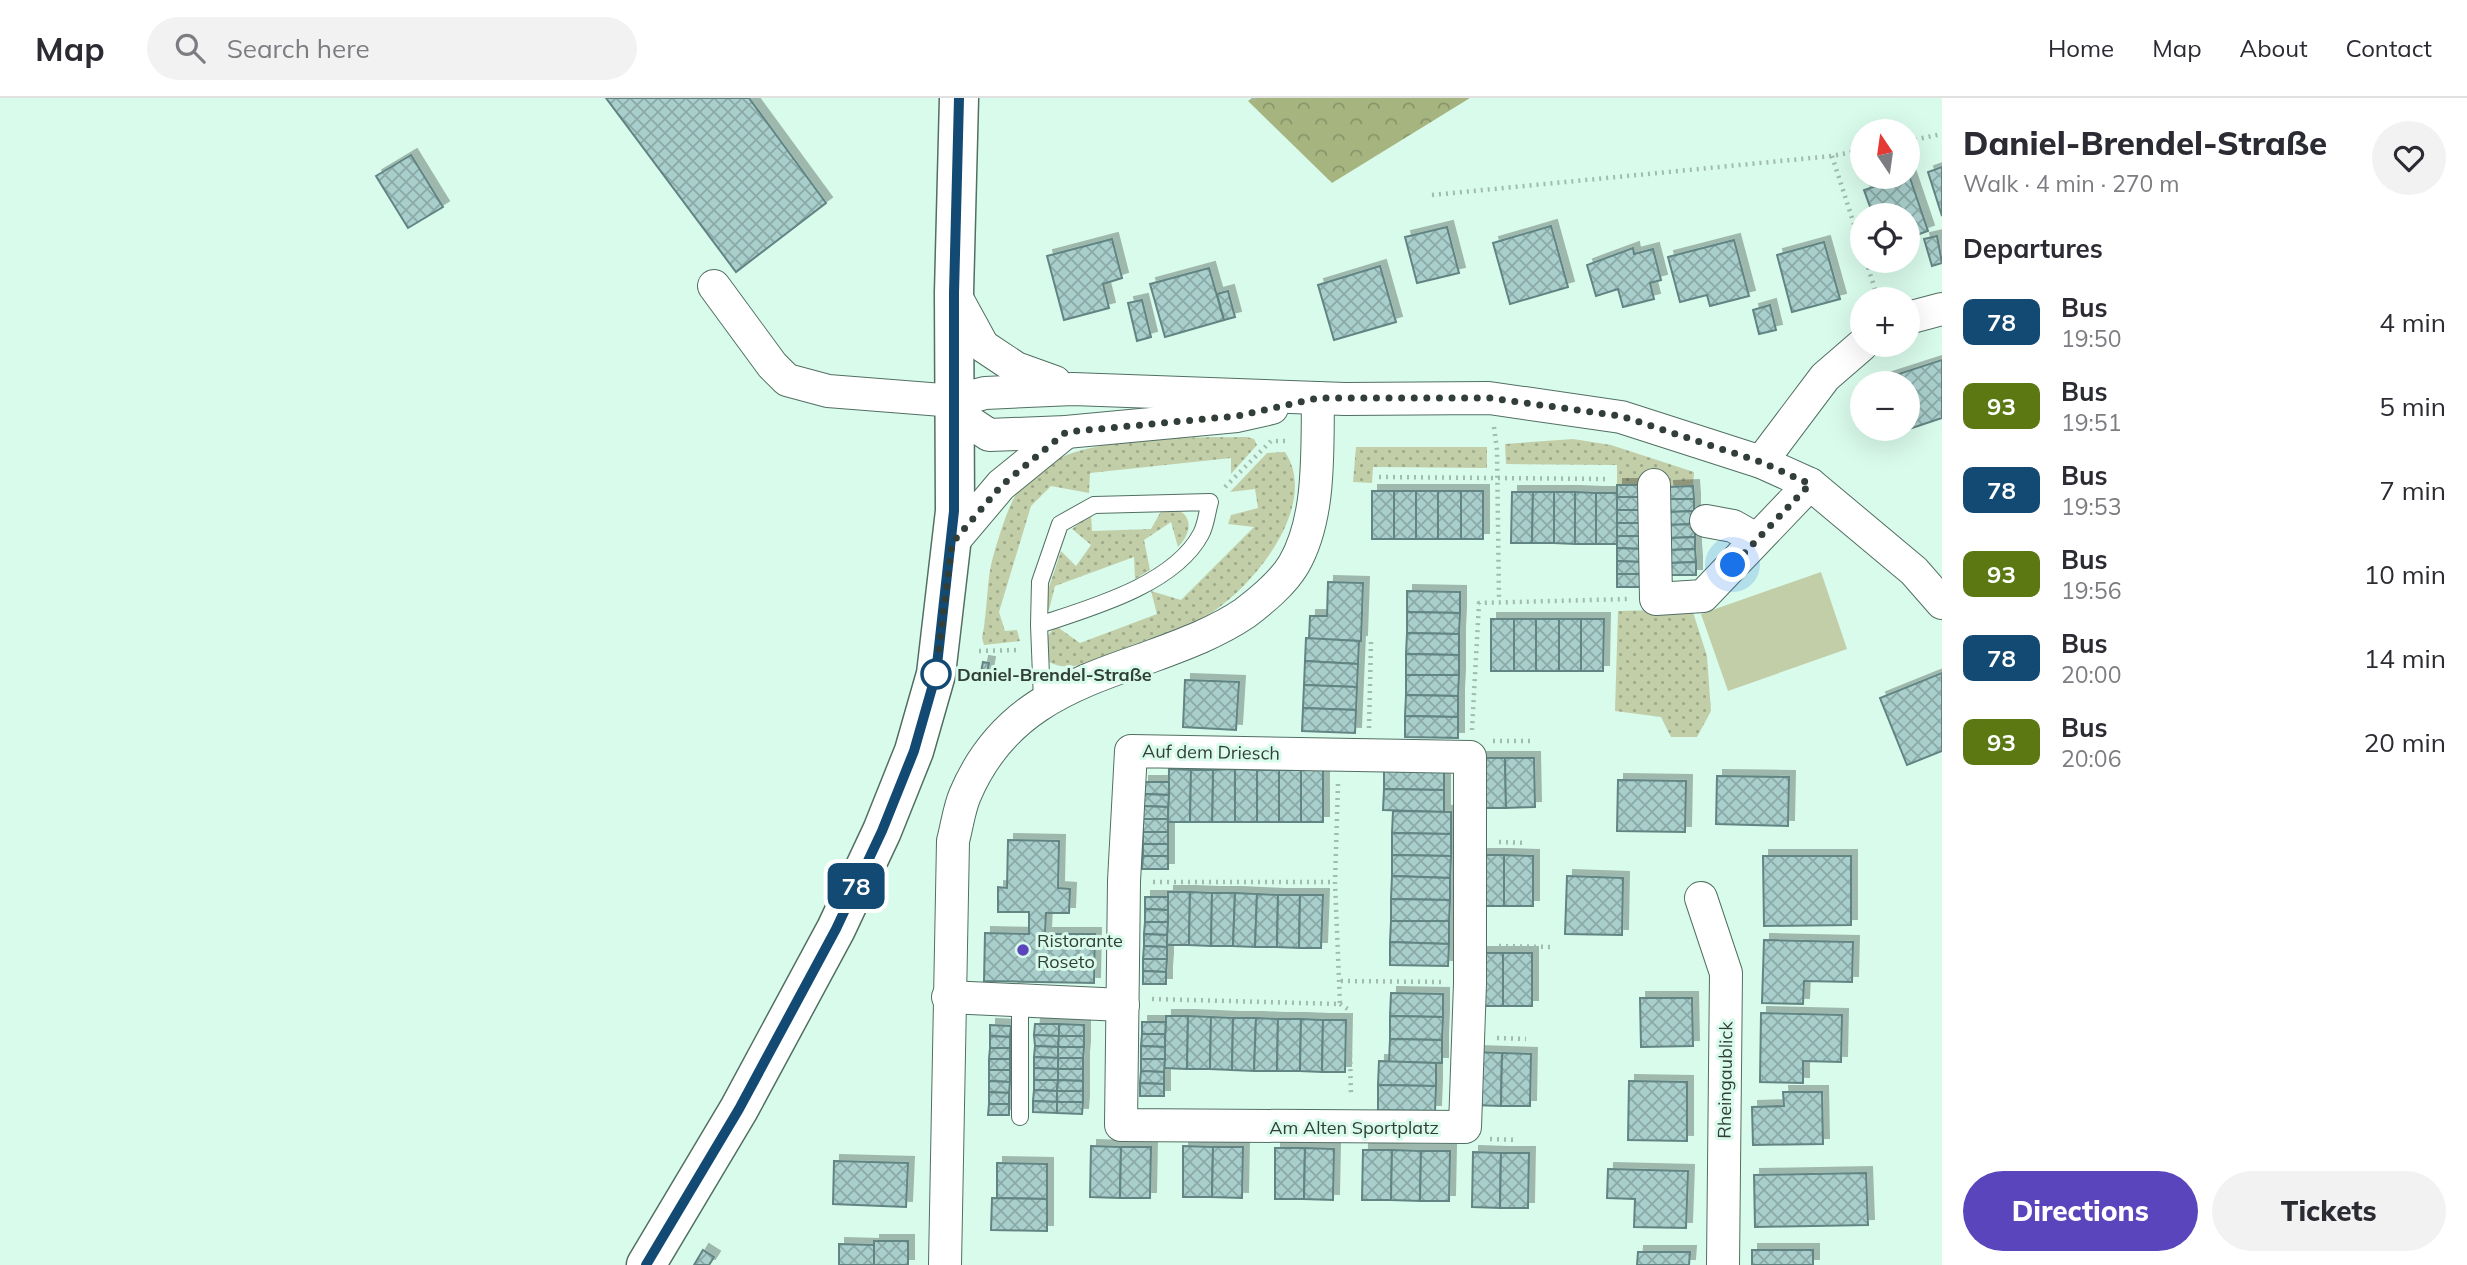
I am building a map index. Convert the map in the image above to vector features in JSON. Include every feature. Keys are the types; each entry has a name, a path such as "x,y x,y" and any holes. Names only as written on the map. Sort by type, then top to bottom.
{"main road":[{"path":"646,1265 739,1109 836,929 882,831 914,751 936,674 952,543 959,98"}],"street":[{"path":"714,286 772,365 787,380 828,391 955,401 985,393 1073,388 1318,398 1489,398 1621,416 1761,462 1810,484 1914,571 1942,603"},
{"path":"954,293 983,346 1016,368 1073,388"},
{"path":"1920,315 1942,309"},
{"path":"1761,462 1825,377 1850,355"},
{"path":"955,401 968,421 989,435 1066,432 1237,416 1318,398"},
{"path":"945,1265 953,841 964,796 987,752 1012,724 1042,701 1095,676 1187,644 1229,624 1262,601 1293,565 1310,526 1318,398"},
{"path":"952,543 1002,485 1066,432"},
{"path":"1654,485 1656,599 1703,596 1810,484"},
{"path":"1706,522 1733,526 1756,539"},
{"name":"Auf dem Driesch","path":"1123,1001 1124,881 1131,751 1353,755 1471,749"},
{"name":"Am Alten Sportplatz","path":"1123,1001 1121,1125 1465,1127 1470,983 1471,749"},
{"name":"Rheingaublick","path":"1701,898 1726,973 1723,1265"},
{"path":"948,997 1123,1001"}],"lane":[{"path":"1039,625 1125,596 1174,564 1201,534 1209,502 1094,505 1060,524 1040,582 1039,625 1042,701"},
{"path":"1020,1000 1020,1117"}],"path":[{"path":"1254,98 1258,103"},
{"path":"1920,139 1942,134"},
{"path":"1432,195 1850,152"},
{"path":"1832,156 1850,212"},
{"path":"1209,502 1270,441 1317,442"},
{"path":"1497,450 1499,601"},
{"path":"1379,477 1605,479"},
{"path":"1531,741 1471,749 1479,603 1656,599"},
{"path":"1340,1004 1335,882 1371,641"},
{"path":"979,651 1040,650"},
{"path":"1124,881 1335,882"},
{"path":"1470,946 1553,947"},
{"path":"1341,981 1470,983"},
{"path":"1123,1001 1340,1004 1349,1010 1351,1128"}],"green space":[{"path":"1252,98 1470,98 1332,183 1248,101"},
{"path":"1164,439 1254,439 1257,445 1231,474 1231,458 1090,473 1089,493 1051,486 1031,506 999,612 1005,631 1017,630 1020,641 984,645 982,638 994,553 1012,502 1030,476 1050,462 1103,445"},
{"path":"1573,439 1611,445 1694,472 1693,486 1617,485 1617,465 1506,464 1505,444"},
{"path":"1356,447 1487,447 1487,468 1373,467 1372,483 1353,482"},
{"path":"1285,452 1294,473 1294,497 1288,521 1276,545 1260,567 1224,604 1186,625 1087,663 1068,666 1049,662 1045,655 1045,639 1056,626 1080,643 1157,614 1151,591 1181,600 1254,527 1228,524 1231,515 1258,508 1255,489 1230,492 1267,453"},
{"path":"1164,506 1180,511 1188,520 1187,533 1178,547 1171,522 1144,540 1150,570 1135,579 1134,557 1055,586 1049,610 1042,608 1061,551 1076,566 1091,545 1072,529 1091,514 1092,531 1151,529"},
{"path":"1821,572 1847,649 1728,691 1701,614"},
{"path":"1692,609 1707,656 1711,711 1697,737 1671,737 1661,717 1615,711 1618,611"}],"building":[{"path":"606,98 749,98 826,203 736,272"},
{"path":"411,155 443,207 408,228 376,176"},
{"path":"1942,167 1942,216 1928,172"},
{"path":"1914,189 1918,203 1869,203 1864,190"},
{"path":"1920,207 1928,231 1920,234"},
{"path":"1551,226 1568,287 1510,304 1493,243"},
{"path":"1447,227 1459,273 1417,283 1405,237"},
{"path":"1937,236 1942,263 1932,266 1924,239"},
{"path":"1112,239 1122,278 1103,284 1109,308 1064,320 1047,256"},
{"path":"1734,240 1749,296 1710,306 1707,295 1680,302 1668,257"},
{"path":"1824,242 1840,299 1792,312 1777,255"},
{"path":"1633,248 1634,254 1653,249 1661,280 1650,283 1654,299 1623,307 1618,289 1596,296 1587,265"},
{"path":"1380,266 1396,322 1334,340 1318,285"},
{"path":"1209,268 1224,320 1165,337 1150,284"},
{"path":"1228,291 1235,317 1224,320 1217,294"},
{"path":"1142,300 1151,337 1137,341 1128,303"},
{"path":"1770,305 1776,330 1759,334 1753,310"},
{"path":"1942,360 1942,418 1920,425 1920,371 1908,371"},
{"path":"1617,485 1642,485 1641,497 1617,497"},
{"path":"1693,486 1694,499 1669,499 1668,487"},
{"path":"1372,491 1394,491 1394,539 1372,539"},
{"path":"1394,491 1416,491 1416,539 1394,539"},
{"path":"1416,491 1438,491 1438,539 1416,539"},
{"path":"1438,491 1461,491 1461,539 1438,539"},
{"path":"1461,491 1483,491 1483,539 1461,539"},
{"path":"1512,492 1533,492 1532,543 1511,543"},
{"path":"1533,492 1554,492 1554,543 1532,543"},
{"path":"1554,492 1575,492 1575,544 1554,543"},
{"path":"1575,492 1596,493 1596,544 1575,544"},
{"path":"1596,493 1617,493 1617,544 1596,544"},
{"path":"1617,497 1641,497 1641,510 1617,510"},
{"path":"1669,499 1694,499 1694,511 1669,512"},
{"path":"1617,510 1641,510 1641,523 1617,523"},
{"path":"1694,511 1695,524 1669,525 1669,512"},
{"path":"1617,523 1641,523 1641,536 1617,536"},
{"path":"1695,524 1695,537 1670,538 1669,525"},
{"path":"1617,536 1641,536 1641,549 1617,548"},
{"path":"1695,537 1695,549 1670,550 1670,538"},
{"path":"1617,548 1641,549 1641,562 1617,561"},
{"path":"1695,549 1696,562 1670,563 1670,550"},
{"path":"1617,561 1641,562 1641,574 1617,574"},
{"path":"1696,562 1696,575 1671,575 1670,563"},
{"path":"1617,574 1641,574 1641,587 1617,587"},
{"path":"1328,582 1363,583 1361,641 1309,639 1310,616 1327,616"},
{"path":"1407,591 1460,592 1460,613 1407,612"},
{"path":"1407,612 1460,613 1459,634 1407,633"},
{"path":"1491,619 1514,619 1514,671 1491,671"},
{"path":"1514,619 1536,619 1536,671 1514,671"},
{"path":"1536,619 1559,619 1559,671 1536,671"},
{"path":"1559,619 1581,619 1581,671 1559,671"},
{"path":"1581,619 1604,619 1603,671 1581,671"},
{"path":"1407,633 1459,634 1459,655 1406,654"},
{"path":"1306,638 1359,641 1358,664 1305,661"},
{"path":"1406,654 1459,655 1459,675 1406,675"},
{"path":"1305,661 1358,664 1357,687 1304,685"},
{"path":"983,662 989,663 985,683 979,682"},
{"path":"1942,673 1942,751 1907,765 1880,698"},
{"path":"1406,675 1459,675 1458,696 1406,695"},
{"path":"1185,680 1239,682 1236,730 1183,727"},
{"path":"1304,685 1357,687 1356,710 1303,708"},
{"path":"1406,695 1458,696 1458,717 1405,716"},
{"path":"1303,708 1356,710 1355,733 1302,731"},
{"path":"1405,716 1458,717 1458,738 1405,737"},
{"path":"1476,758 1505,758 1506,808 1477,808"},
{"path":"1505,758 1534,758 1535,807 1506,808"},
{"path":"1384,766 1444,767 1444,790 1384,789"},
{"path":"1169,769 1191,770 1190,822 1168,822"},
{"path":"1235,769 1257,770 1257,822 1235,822"},
{"path":"1235,769 1235,822 1212,822 1213,770"},
{"path":"1191,770 1213,770 1212,822 1190,822"},
{"path":"1257,770 1279,770 1279,822 1257,822"},
{"path":"1279,770 1301,770 1301,822 1279,822"},
{"path":"1301,770 1323,770 1323,822 1301,822"},
{"path":"1717,776 1789,777 1788,826 1716,824"},
{"path":"1618,780 1686,781 1685,832 1617,831"},
{"path":"1143,782 1169,782 1169,795 1143,794"},
{"path":"1384,789 1444,790 1444,812 1383,810"},
{"path":"1143,794 1169,795 1168,807 1143,806"},
{"path":"1143,806 1168,807 1168,819 1143,819"},
{"path":"1393,811 1451,812 1451,834 1392,833"},
{"path":"1143,819 1168,819 1168,832 1143,832"},
{"path":"1143,832 1168,832 1168,844 1143,844"},
{"path":"1392,833 1451,834 1451,856 1392,855"},
{"path":"1008,840 1059,841 1058,888 1070,889 1069,913 1046,913 1045,934 1095,934 1094,983 984,981 985,933 1029,934 1029,912 998,912 998,887 1007,888"},
{"path":"1143,844 1168,844 1168,856 1143,856"},
{"path":"1392,855 1451,856 1450,878 1392,876"},
{"path":"1475,855 1504,855 1504,906 1474,906"},
{"path":"1504,855 1533,856 1533,906 1504,906"},
{"path":"1143,856 1168,856 1168,869 1142,869"},
{"path":"1763,856 1851,856 1851,925 1764,926"},
{"path":"1392,876 1450,878 1450,900 1391,899"},
{"path":"1567,876 1623,878 1622,935 1565,934"},
{"path":"1168,892 1190,892 1189,945 1167,945"},
{"path":"1190,892 1212,893 1211,946 1189,945"},
{"path":"1212,893 1235,893 1233,946 1211,946"},
{"path":"1235,893 1257,894 1255,947 1233,946"},
{"path":"1257,894 1278,895 1277,947 1255,947"},
{"path":"1278,895 1300,895 1299,948 1277,947"},
{"path":"1300,895 1323,895 1321,948 1299,948"},
{"path":"1145,897 1168,897 1168,910 1145,909"},
{"path":"1391,899 1450,900 1449,921 1391,921"},
{"path":"1145,909 1168,910 1168,922 1145,922"},
{"path":"1391,921 1449,921 1449,944 1390,942"},
{"path":"1145,922 1168,922 1167,935 1144,934"},
{"path":"1144,934 1167,935 1167,947 1144,946"},
{"path":"1764,940 1853,942 1852,982 1804,981 1803,1004 1762,1003"},
{"path":"1390,942 1449,944 1448,966 1390,965"},
{"path":"1144,946 1167,947 1167,959 1143,959"},
{"path":"1474,953 1503,953 1503,1006 1473,1006"},
{"path":"1503,953 1532,953 1532,1006 1503,1006"},
{"path":"1143,959 1167,959 1166,972 1143,971"},
{"path":"1143,971 1166,972 1166,984 1143,984"},
{"path":"1391,993 1443,994 1443,1017 1390,1016"},
{"path":"1640,998 1692,998 1693,1046 1641,1047"},
{"path":"1761,1013 1842,1015 1841,1062 1803,1061 1803,1083 1760,1082"},
{"path":"1166,1016 1188,1016 1187,1069 1164,1068"},
{"path":"1188,1016 1211,1017 1210,1069 1187,1069"},
{"path":"1390,1016 1443,1017 1442,1040 1390,1039"},
{"path":"1211,1017 1233,1018 1232,1070 1210,1069"},
{"path":"1233,1018 1256,1018 1254,1071 1232,1070"},
{"path":"1256,1018 1278,1019 1277,1071 1254,1071"},
{"path":"1278,1019 1301,1019 1300,1071 1277,1071"},
{"path":"1301,1019 1323,1020 1322,1072 1300,1071"},
{"path":"1323,1020 1346,1020 1345,1072 1322,1072"},
{"path":"1142,1022 1166,1022 1165,1034 1142,1034"},
{"path":"1035,1024 1059,1024 1059,1036 1034,1035"},
{"path":"1059,1024 1084,1025 1084,1036 1059,1036"},
{"path":"990,1025 1011,1026 1010,1037 990,1036"},
{"path":"1142,1034 1165,1034 1165,1047 1141,1046"},
{"path":"1034,1035 1059,1036 1058,1047 1035,1046"},
{"path":"990,1036 1010,1037 1010,1048 990,1048"},
{"path":"1059,1036 1084,1036 1084,1047 1058,1047"},
{"path":"1390,1039 1442,1040 1442,1063 1389,1062"},
{"path":"1035,1046 1058,1047 1058,1058 1034,1057"},
{"path":"1141,1046 1165,1047 1165,1059 1141,1059"},
{"path":"1058,1047 1084,1047 1083,1058 1058,1058"},
{"path":"990,1048 1010,1048 1010,1059 989,1059"},
{"path":"1474,1052 1502,1053 1501,1106 1473,1105"},
{"path":"1502,1053 1531,1054 1530,1106 1501,1106"},
{"path":"1034,1057 1058,1058 1058,1069 1034,1068"},
{"path":"1058,1058 1083,1058 1083,1069 1058,1069"},
{"path":"989,1059 1010,1059 1010,1070 989,1070"},
{"path":"1141,1059 1165,1059 1164,1072 1141,1071"},
{"path":"1379,1061 1436,1063 1436,1086 1378,1085"},
{"path":"1034,1068 1058,1069 1058,1080 1034,1080"},
{"path":"1058,1069 1083,1069 1083,1081 1058,1080"},
{"path":"989,1070 1010,1070 1010,1082 989,1081"},
{"path":"1141,1071 1164,1072 1164,1084 1140,1083"},
{"path":"1034,1080 1058,1080 1057,1091 1034,1090"},
{"path":"1058,1080 1083,1081 1083,1091 1057,1091"},
{"path":"989,1081 1010,1082 1009,1093 989,1092"},
{"path":"1629,1081 1687,1082 1687,1141 1628,1140"},
{"path":"1140,1083 1164,1084 1164,1096 1140,1096"},
{"path":"1378,1085 1436,1086 1435,1111 1378,1110"},
{"path":"1034,1090 1057,1091 1057,1102 1033,1101"},
{"path":"1057,1091 1083,1091 1083,1102 1057,1102"},
{"path":"989,1092 1009,1093 1009,1104 989,1104"},
{"path":"1783,1092 1822,1092 1823,1144 1753,1145 1752,1107 1784,1106"},
{"path":"1033,1101 1057,1102 1057,1113 1033,1112"},
{"path":"1057,1102 1083,1102 1082,1114 1057,1113"},
{"path":"989,1104 1009,1104 1009,1115 988,1115"},
{"path":"1091,1146 1121,1147 1120,1198 1090,1197"},
{"path":"1183,1146 1213,1147 1212,1197 1183,1197"},
{"path":"1121,1147 1151,1147 1150,1198 1120,1198"},
{"path":"1213,1147 1243,1147 1242,1198 1212,1197"},
{"path":"1275,1148 1305,1148 1304,1199 1275,1199"},
{"path":"1305,1148 1334,1149 1333,1200 1304,1199"},
{"path":"1363,1150 1392,1150 1391,1200 1362,1200"},
{"path":"1392,1150 1421,1151 1420,1201 1391,1200"},
{"path":"1421,1151 1450,1151 1449,1201 1420,1201"},
{"path":"1473,1152 1501,1153 1500,1208 1472,1207"},
{"path":"1501,1153 1529,1153 1528,1208 1500,1208"},
{"path":"834,1161 908,1163 906,1207 833,1204"},
{"path":"997,1163 1047,1164 1047,1199 997,1198"},
{"path":"1608,1169 1688,1171 1686,1228 1634,1227 1635,1199 1607,1198"},
{"path":"1866,1173 1868,1225 1755,1227 1754,1175"},
{"path":"992,1198 1047,1199 1047,1231 991,1230"},
{"path":"874,1241 908,1241 908,1265 874,1265"},
{"path":"839,1244 874,1245 874,1265 839,1265"},
{"path":"703,1250 714,1257 709,1265 694,1265"},
{"path":"1752,1250 1813,1250 1813,1265 1752,1265"},
{"path":"1638,1252 1690,1252 1689,1265 1637,1265"}],"bus line":[{"name":"78","path":"646,1265 739,1109 836,929 882,831 914,751 936,674 954,511 954,293 959,98"}],"place":[{"name":"Daniel-Brendel-Straße","path":"936,674"},
{"name":"Ristorante Roseto","path":"1023,950"}],"route":[{"path":"936,674 952,543 1002,485 1066,432 1237,416 1318,398 1489,398 1621,416 1761,462 1810,484 1733,565"}]}
